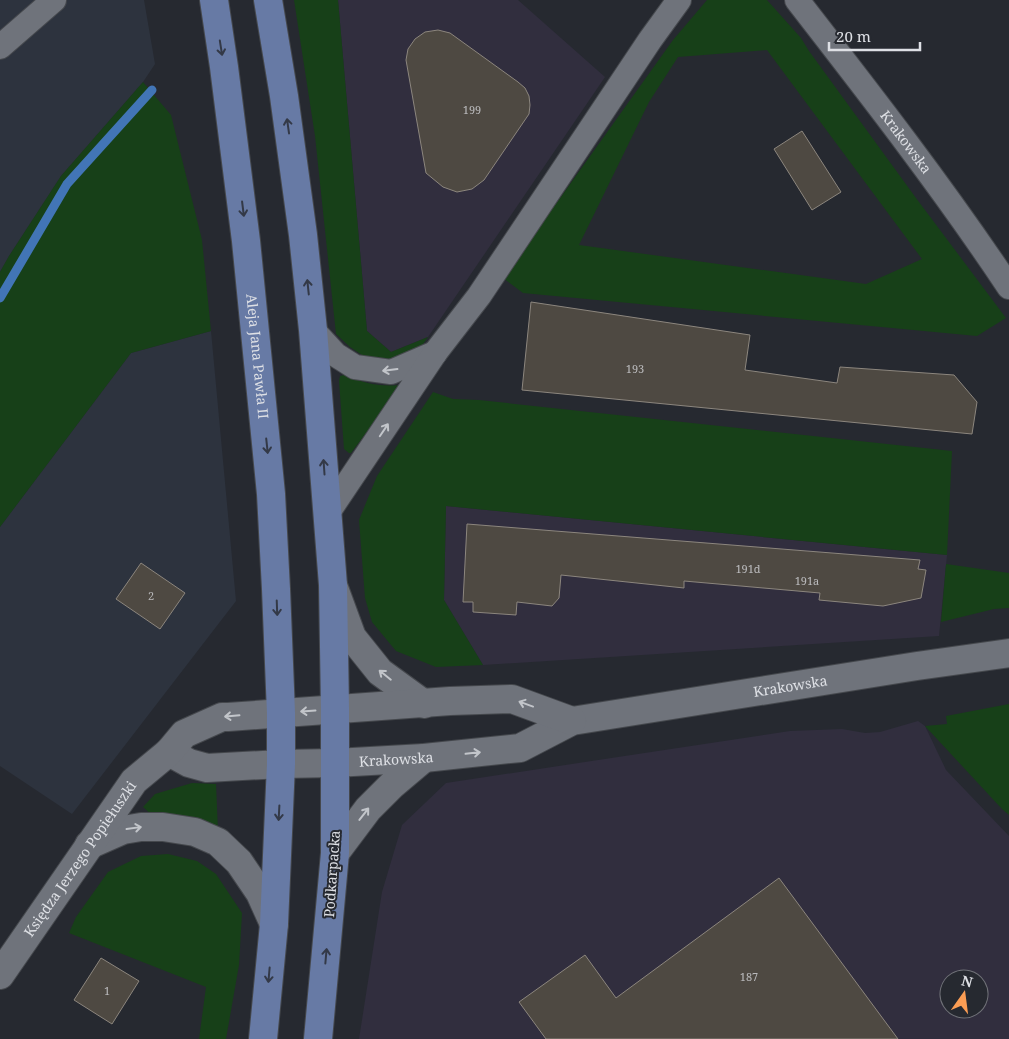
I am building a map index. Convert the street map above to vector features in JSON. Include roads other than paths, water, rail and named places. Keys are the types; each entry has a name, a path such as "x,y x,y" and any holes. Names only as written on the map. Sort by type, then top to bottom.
{"main road":[{"name":"Aleja Jana Pawła II","path":"214,0 244,223 271,494 281,713 281,764"},
{"path":"268,0 286,114 313,330 333,585 335,709"},
{"path":"333,585 352,636 380,672 424,704"},
{"name":"Krakowska","path":"335,763 424,758 520,748 572,721 908,667 1009,653"},
{"name":"Krakowska","path":"335,709 450,701 512,699 572,721"},
{"name":"Księdza Jerzego Popiełuszki","path":"0,975 134,781 169,752 184,734 222,717 335,709"},
{"name":"Podkarpacka","path":"318,1039 335,852 335,709"},
{"path":"169,752 189,763 206,768 335,763"},
{"path":"335,852 368,809 392,785 424,758"},
{"path":"263,1039 274,924 281,764"},
{"path":"89,845 123,830 141,827 163,827 195,832 218,842 239,862 260,893 274,924"}],"street":[{"path":"0,47 54,0"},
{"path":"327,514 435,353 479,296 679,0"},
{"name":"Krakowska","path":"797,0 894,126 980,243 1009,287"},
{"path":"313,330 336,355 355,367 390,372 435,353"}],"waterway":[{"path":"0,298 67,184 152,90"}]}
